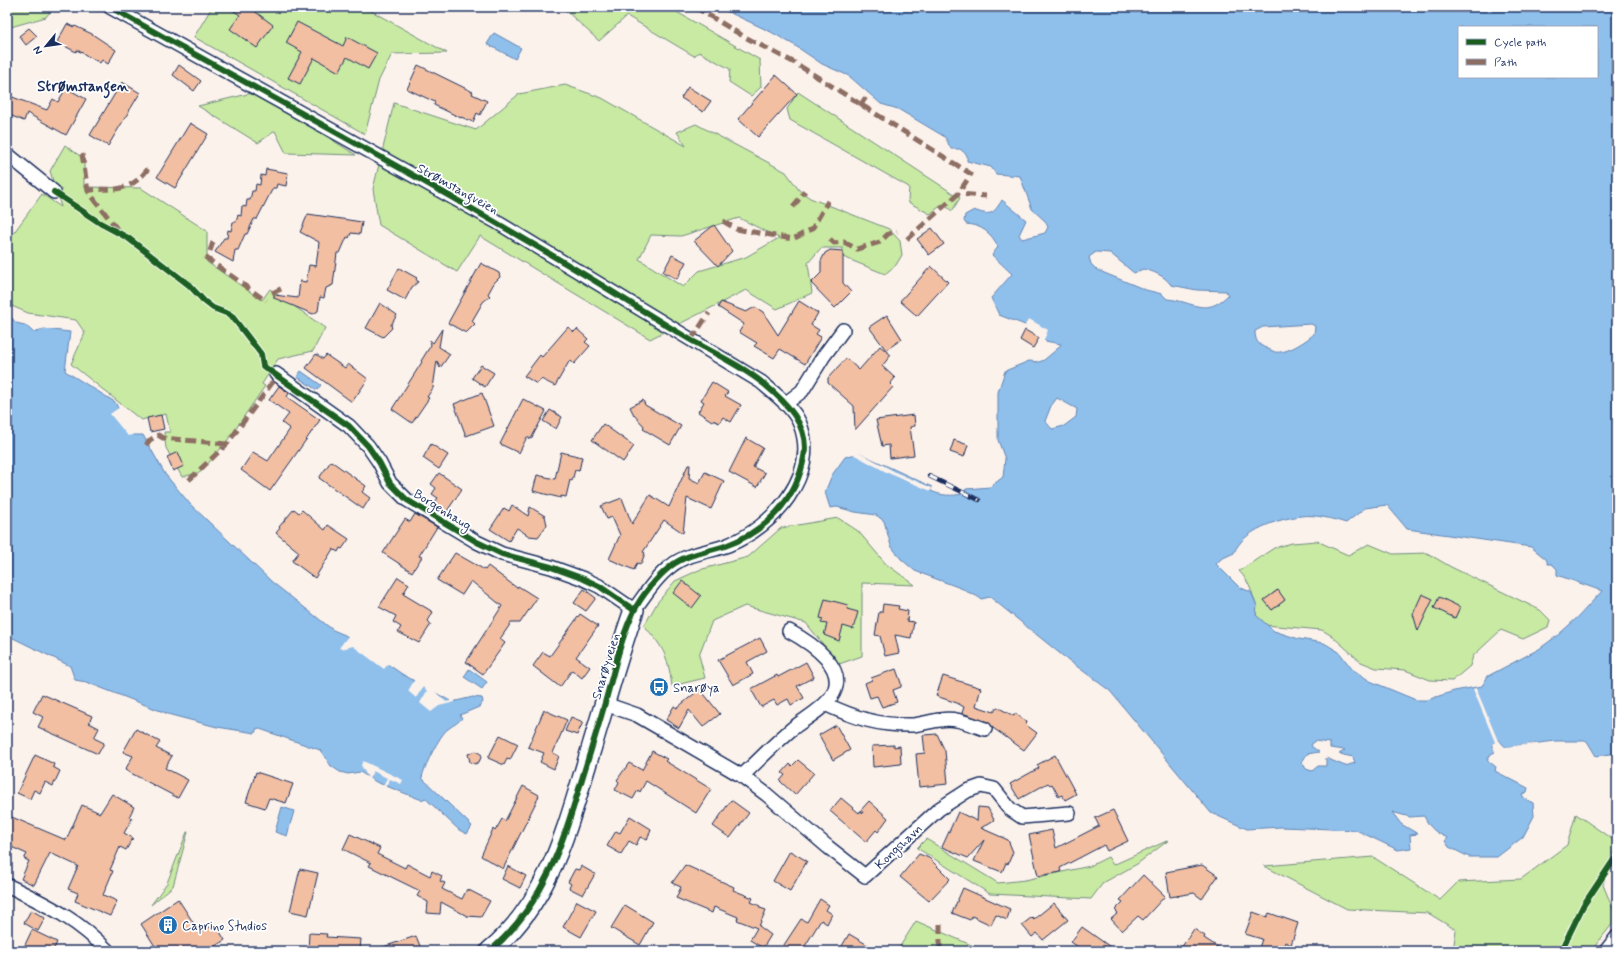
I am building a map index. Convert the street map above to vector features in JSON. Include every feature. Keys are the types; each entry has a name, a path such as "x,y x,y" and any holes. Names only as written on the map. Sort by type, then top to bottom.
{"street":[{"name":"Strømstangveien","path":"110,7 495,221 761,382 785,404"},
{"path":"7,154 54,192"},
{"path":"785,404 802,391 823,357 843,330"},
{"name":"Borgenhaug","path":"276,374 349,426 372,451 390,483 407,500 477,542 502,554 551,567 584,579 599,586 634,610"},
{"name":"Snarøyveien","path":"490,951 512,931 530,908 551,868 571,817 619,652 634,610 651,586 671,566 686,557 729,545 754,532 769,521 787,500 804,462 806,444 799,423 785,404"},
{"path":"742,776 792,729 825,704 832,696 836,686 837,677 825,657 808,641 790,631"},
{"name":"Kongshavn","path":"605,704 637,715 742,776 766,794 828,847 866,876 939,809 966,791 981,786 994,790 1010,809 1022,817 1069,813"},
{"path":"825,704 854,718 874,722 914,725 942,719 962,720 985,729"},
{"path":"7,885 53,908 84,927 108,951"},
{"path":"1606,951 1617,937"}],"green space":[{"path":"7,7 54,7 46,17 7,28"},
{"path":"212,7 364,7 447,53 392,54 379,80 365,134 194,37"},
{"path":"562,7 668,7 760,60 761,87 751,96 729,82 730,69 699,52 694,56 627,16 599,41"},
{"path":"565,85 602,98 686,146 677,132 696,124 786,172 799,190 810,198 889,229 900,241 902,255 896,265 885,274 843,257 843,248 821,248 808,263 812,293 777,309 746,290 650,339 480,236 457,272 379,225 373,189 394,103 476,130 519,94","holes":["739,218 779,238 746,257 699,271 683,287 639,259 651,235 681,236"]},
{"path":"256,92 356,155 286,153 275,131 258,143 198,106"},
{"path":"798,92 960,198 952,211 943,204 930,214 908,202 909,187 790,120 787,109"},
{"path":"65,145 84,159 84,187 141,188 207,231 207,262 262,300 270,289 325,328 313,351 278,359 262,384 265,386 227,441 201,472 182,477 166,448 164,432 170,432 166,414 141,420 71,364 85,333 76,320 28,313 7,304 7,242 42,194 61,207 50,171"},
{"path":"838,518 858,531 886,564 915,585 862,583 862,656 839,664 806,623 745,606 712,621 699,655 705,678 672,686 669,668 661,647 644,626 657,603 675,581 699,570 748,557 781,528"},
{"path":"1317,541 1348,555 1369,544 1393,554 1427,553 1451,567 1540,610 1550,620 1548,627 1523,639 1501,630 1473,656 1470,666 1452,681 1430,680 1405,670 1376,668 1361,662 1332,636 1322,630 1265,625 1256,615 1252,592 1243,575 1239,571 1274,548 1292,543","holes":["1277,590 1285,600 1272,610 1265,600"]},
{"path":"1576,814 1616,842 1603,885 1617,918 1591,951 1453,951 1456,930 1428,913 1347,909 1264,866 1373,857 1440,900 1458,882 1521,879 1567,845"},
{"path":"187,832 173,886 151,905 167,883"},
{"path":"926,839 998,883 1025,880 1090,866 1108,857 1113,865 1169,840 1137,864 1103,883 1091,899 990,894 917,848"},
{"path":"916,921 985,951 897,951"}],"water":[{"path":"721,7 1617,7 1617,753 1596,756 1587,741 1556,741 1505,747 1499,740 1492,744 1495,752 1491,754 1487,760 1496,767 1495,771 1528,788 1527,792 1522,794 1524,798 1533,803 1534,816 1523,837 1497,857 1469,857 1449,847 1445,841 1448,838 1434,830 1424,816 1410,817 1392,812 1401,824 1418,834 1410,835 1411,848 1398,850 1356,830 1281,827 1247,829 1211,813 1110,691 1063,656 990,597 981,599 963,589 915,571 901,559 891,546 884,521 876,515 855,512 837,507 830,508 825,492 832,475 845,457 859,453 932,487 931,491 943,495 963,494 966,489 990,487 1003,477 1005,459 998,440 998,392 1005,371 1029,361 1039,362 1044,360 1061,344 1045,341 1044,338 1025,325 999,315 991,298 1012,274 992,255 998,247 993,238 981,228 966,224 964,221 965,215 974,210 984,213 991,213 996,209 1002,200 1026,220 1019,235 1022,239 1045,233 1048,227 1045,221 1032,209 1020,176 996,174 991,167 967,161 967,155 960,149 951,149 945,137 898,109 881,104 849,76 822,64 794,45 771,32 722,9","holes":["1096,252 1110,253 1134,273 1143,269 1155,273 1171,285 1197,290 1226,291 1228,295 1213,306 1206,307 1167,299 1162,294 1146,290 1097,270 1091,264 1089,257","1311,324 1315,326 1314,334 1311,337 1291,349 1280,352 1275,352 1263,347 1256,340 1255,331 1263,327","1057,398 1077,409 1076,417 1064,426 1052,429 1045,421 1051,406","1387,505 1407,529 1531,547 1546,559 1548,564 1552,564 1557,569 1557,575 1602,591 1578,617 1558,635 1539,649 1488,676 1482,686 1454,691 1427,700 1416,700 1370,681 1352,669 1339,652 1324,643 1299,639 1274,631 1256,615 1257,606 1251,592 1239,587 1216,564 1221,559 1234,553 1245,538 1253,532 1272,523 1306,516 1324,517 1346,523 1365,508","1314,741 1330,743 1330,748 1345,750 1339,754 1353,757 1355,763 1345,766 1326,758 1326,766 1318,766 1312,771 1306,769 1302,762 1307,754 1319,752 1311,746"]},
{"path":"494,33 521,48 515,59 487,44"},
{"path":"7,312 16,323 25,325 33,332 44,329 70,332 65,371 115,402 125,422 134,435 143,435 165,474 190,504 272,582 333,630 345,635 402,674 452,702 473,697 482,698 483,702 479,707 460,715 462,718 445,732 432,752 422,778 472,826 467,834 459,830 425,798 422,800 376,782 360,772 348,774 340,772 331,766 320,750 257,728 255,733 217,727 171,715 86,682 75,680 70,666 7,635"},
{"path":"301,371 321,385 317,390 297,377"},
{"path":"469,669 487,682 482,689 464,677"},
{"path":"282,807 294,811 287,836 275,832"}],"pier":[{"path":"1029,319 1048,330 1044,340 1027,328 1025,325"},
{"path":"120,407 135,433 138,433 128,436 110,414"},
{"path":"857,451 897,473 932,488 931,491 888,473 851,453"},
{"path":"349,635 389,663 384,669 353,646 342,649 339,648"},
{"path":"415,679 429,686 446,702 454,700 455,702 439,706 431,712 420,703 427,691 423,687 416,698 408,691"},
{"path":"1476,688 1498,741 1505,747 1538,743 1505,749 1498,743 1494,745 1497,752 1495,752 1492,744 1495,742 1473,689"},
{"path":"363,761 403,780 401,784 390,779 385,787 383,786 387,778 373,771 369,779 361,765"}],"building":[{"path":"228,7 249,7 273,25 257,48 230,29 240,15"},
{"path":"297,22 343,46 347,37 377,53 368,69 347,57 339,72 314,58 300,84 288,78 302,52 286,43"},
{"path":"67,24 92,34 116,50 108,64 102,60 100,63 77,50 76,52 57,42"},
{"path":"29,28 37,36 26,45 19,36"},
{"path":"179,65 201,81 194,91 173,75"},
{"path":"418,65 473,92 472,94 487,101 480,115 477,113 473,122 461,118 434,105 435,102 407,89"},
{"path":"776,75 797,94 758,137 738,119"},
{"path":"122,82 140,93 108,146 90,135"},
{"path":"688,87 711,101 703,112 681,98"},
{"path":"66,88 86,99 66,135 27,113 24,121 7,114 7,95 47,110 53,99 58,102"},
{"path":"190,123 208,134 175,188 157,177"},
{"path":"266,169 288,173 286,186 277,184 276,188 273,188 257,219 254,219 247,234 245,234 238,250 235,250 233,262 215,252 224,238 227,238 228,230 231,231 233,222 236,222 238,215 241,216 242,206 246,207 247,200 250,200 252,191 255,191 256,184 260,185 261,175 265,176"},
{"path":"308,214 362,222 360,234 351,233 349,238 347,237 340,253 337,253 333,285 326,288 324,298 320,297 318,311 313,314 274,298 274,295 298,298 300,281 306,282 309,265 316,266 319,242 300,232"},
{"path":"714,225 732,251 718,266 694,241"},
{"path":"932,228 944,244 929,255 917,239"},
{"path":"830,250 843,251 843,283 851,292 835,308 811,283 821,273 821,261 825,253"},
{"path":"672,255 686,262 677,279 663,272"},
{"path":"481,263 499,273 500,277 494,283 488,294 490,296 483,302 472,321 475,324 466,333 448,323"},
{"path":"931,266 948,282 917,316 900,301"},
{"path":"399,268 417,278 416,279 418,282 412,287 405,300 387,290"},
{"path":"799,301 818,313 811,325 819,330 816,334 821,337 805,364 780,349 774,358 754,346 757,343 739,332 744,324 718,307 721,302 746,312 755,307 763,312 778,335"},
{"path":"380,303 397,315 391,325 392,328 383,337 366,328"},
{"path":"887,315 902,339 886,350 869,327"},
{"path":"568,327 574,332 577,329 588,339 585,342 590,346 574,364 570,360 555,386 541,379 537,384 524,376 540,355 542,357"},
{"path":"442,329 439,347 450,354 440,368 437,361 433,388 427,397 429,398 412,423 392,409 422,362 421,361 431,345 430,340 433,343"},
{"path":"1025,330 1039,338 1033,348 1020,340"},
{"path":"880,346 891,355 882,366 895,378 890,384 893,387 855,430 854,406 828,383 828,378 846,358 859,370"},
{"path":"316,354 323,359 326,355 345,368 348,364 368,379 352,402 306,368"},
{"path":"481,365 494,373 485,387 472,378"},
{"path":"712,382 728,392 725,396 741,405 731,422 723,417 719,423 713,420 712,421 698,412 704,402 701,400"},
{"path":"279,386 289,393 287,397 320,420 270,491 241,470 253,452 268,461 290,429 282,423 289,414 269,400"},
{"path":"482,393 494,426 466,436 454,404"},
{"path":"523,399 546,411 531,439 527,437 519,453 500,444"},
{"path":"643,400 645,405 681,426 670,445 643,429 644,426 634,415 630,407"},
{"path":"550,410 562,417 556,429 543,421"},
{"path":"161,415 164,429 150,432 147,418"},
{"path":"914,415 915,426 910,427 914,455 890,458 889,445 882,446 876,420"},
{"path":"603,424 634,446 623,462 592,440"},
{"path":"746,438 763,448 753,467 765,473 757,487 729,472"},
{"path":"954,440 968,445 964,457 950,452"},
{"path":"431,444 448,455 439,469 423,458"},
{"path":"178,452 184,466 173,471 167,457"},
{"path":"561,452 582,457 579,471 575,470 572,481 570,480 566,497 561,496 561,498 533,491 537,475 555,479"},
{"path":"331,461 366,486 362,492 370,498 363,509 319,478"},
{"path":"688,465 690,465 689,478 699,483 705,472 724,481 711,509 687,498 683,533 664,520 643,552 645,553 641,564 637,563 634,570 609,559 620,535 612,517 607,519 601,506 622,498 632,524 650,495 669,507"},
{"path":"439,473 462,489 445,514 432,506 438,498 432,494 436,488 431,484"},
{"path":"512,505 528,516 530,507 545,516 547,525 538,537 529,536 517,528 509,541 490,529 504,508 509,511"},
{"path":"294,509 299,513 302,510 325,530 328,525 349,539 338,552 333,549 315,578 292,561 299,552 276,533"},
{"path":"415,514 437,527 419,556 422,557 412,572 383,553 405,519 410,522"},
{"path":"455,553 485,570 488,566 517,588 518,586 537,598 520,623 511,623 500,639 505,643 483,674 466,662 502,606 471,581 462,595 437,580"},
{"path":"398,577 409,584 403,594 433,612 428,621 431,624 419,643 398,632 401,627 393,622 396,616 379,607"},
{"path":"682,581 701,596 692,608 673,593"},
{"path":"584,589 596,598 586,611 574,603"},
{"path":"1278,590 1285,600 1272,610 1264,600"},
{"path":"1422,594 1433,599 1418,631 1413,614"},
{"path":"1439,597 1460,607 1455,618 1434,608"},
{"path":"825,599 848,605 847,609 858,612 853,629 843,626 839,641 824,635 827,624 821,623 823,619 820,618"},
{"path":"883,604 899,606 898,609 908,611 907,621 914,622 911,638 895,635 899,653 885,656 880,636 875,635 879,612 882,612"},
{"path":"580,614 598,626 576,657 590,667 582,678 572,670 560,687 533,666 543,652 550,656"},
{"path":"760,638 767,651 747,662 753,674 733,685 718,660"},
{"path":"806,662 814,677 797,686 804,698 791,705 788,699 777,705 774,700 761,707 751,689"},
{"path":"896,669 901,683 901,687 893,690 897,702 882,707 877,696 870,698 865,683 872,680 871,678"},
{"path":"943,676 981,688 976,706 994,712 997,707 1014,716 1015,713 1027,722 1026,725 1037,733 1024,750 993,728 988,722 962,713 964,707 936,696"},
{"path":"700,689 720,714 703,727 689,710 679,728 666,720 674,706 677,708"},
{"path":"42,694 92,716 89,723 99,728 94,738 104,743 98,754 38,727 43,717 33,712"},
{"path":"544,710 567,720 553,753 559,756 554,769 540,762 544,753 528,747"},
{"path":"571,717 583,722 577,735 565,731"},
{"path":"836,725 850,750 833,760 819,735"},
{"path":"136,729 160,742 156,748 172,756 165,768 188,780 178,798 125,770 133,756 123,752"},
{"path":"937,734 945,751 948,784 919,787 916,754 925,753 923,735"},
{"path":"500,735 518,744 510,760 507,759 504,765 488,758"},
{"path":"894,745 894,747 900,746 901,764 873,767 872,746"},
{"path":"476,751 482,755 479,762 475,764 470,762 468,754"},
{"path":"652,751 667,759 665,761 711,789 696,813 646,781 640,792 638,790 633,799 615,790 619,782 617,780 629,763 642,770"},
{"path":"35,755 54,764 53,767 60,771 53,786 45,782 40,793 34,790 30,799 17,793"},
{"path":"1055,755 1076,794 1065,800 1062,795 1059,797 1052,784 1050,785 1048,783 1019,799 1010,784 1039,768 1037,765"},
{"path":"798,760 814,773 795,795 780,781 785,775 782,773 790,764 792,766"},
{"path":"256,772 293,784 286,803 269,798 265,808 246,802"},
{"path":"523,786 539,795 503,869 481,856 493,829 495,831 502,819 505,821"},
{"path":"112,794 134,807 129,817 132,819 124,833 133,838 126,850 120,847 110,870 113,871 103,895 117,901 110,916 75,901 78,893 68,889 78,866 50,853 34,885 21,879 29,861 24,859 27,854 7,845 7,815 66,840 82,805 100,813"},
{"path":"841,798 859,813 860,811 863,813 861,810 869,801 888,818 878,832 876,830 866,842 830,811"},
{"path":"731,800 749,813 730,838 713,826"},
{"path":"978,807 988,808 994,820 981,828 1008,840 1013,852 1008,864 1006,863 1002,872 974,861 984,840 968,858 942,847 958,812 977,821"},
{"path":"1113,810 1128,841 1107,851 1104,845 1060,868 1061,872 1038,876 1029,835 1052,830 1056,848 1099,826 1095,818"},
{"path":"630,816 651,829 647,840 640,837 636,845 629,841 621,854 607,846 616,831 620,833"},
{"path":"350,834 380,848 377,854 405,868 407,864 430,876 432,871 442,876 440,881 445,883 442,889 462,899 467,889 490,901 481,917 467,916 441,902 440,914 427,913 428,902 417,896 420,891 369,866 371,863 343,849"},
{"path":"790,851 807,861 790,891 773,881"},
{"path":"919,854 929,858 950,879 929,901 900,877"},
{"path":"685,865 734,887 733,890 753,898 751,902 766,910 759,926 771,935 763,948 750,940 757,928 737,920 738,917 714,907 712,913 676,898 681,887 672,883"},
{"path":"1202,865 1218,876 1202,899 1194,893 1170,897 1166,872"},
{"path":"508,866 526,876 520,888 502,879"},
{"path":"581,866 595,874 583,895 569,888 571,884 568,882 575,869 579,870"},
{"path":"300,869 318,873 308,915 290,911"},
{"path":"1143,875 1165,896 1143,920 1138,916 1122,931 1111,919 1118,913 1115,910 1123,902 1120,900"},
{"path":"963,888 1010,909 1007,920 996,915 991,925 972,916 970,920 952,913"},
{"name":"Caprino Studios","path":"178,899 200,933 215,924 225,940 207,951 158,951 141,924"},
{"path":"820,899 829,905 826,910 832,914 827,924 821,920 802,951 780,951 801,919 807,922"},
{"path":"577,901 596,911 581,937 563,927"},
{"path":"1054,903 1068,920 1043,940 1037,933 1032,937 1022,925 1032,917 1034,919"},
{"path":"625,905 653,922 640,945 611,928"},
{"path":"31,910 45,918 38,931 24,923"},
{"path":"1253,912 1267,917 1269,913 1298,923 1291,945 1285,942 1282,951 1258,951 1262,939 1245,934"},
{"path":"1082,927 1116,951 1084,951 1071,942"},
{"path":"1194,929 1205,936 1204,938 1224,951 1179,951"},
{"path":"32,930 57,942 53,951 22,951"},
{"path":"309,933 327,934 326,937 361,939 360,951 308,951"},
{"path":"849,934 878,951 839,951"},
{"path":"416,936 422,951 377,951 377,949"}],"railway":[{"path":"929,476 979,500"}],"marked path":[{"path":"695,7 743,36 795,63 971,174 958,194"},
{"path":"860,106 866,97"},
{"path":"82,154 88,191"},
{"path":"117,229 88,191 99,189 116,189 128,186 140,178 151,165"},
{"path":"793,207 805,191"},
{"path":"907,239 958,194 986,196"},
{"path":"723,221 736,229 793,239 812,229 828,201"},
{"path":"830,239 834,243 844,242 857,249 880,242 888,234 897,231"},
{"path":"210,251 213,242"},
{"path":"205,257 266,301"},
{"path":"272,293 283,288"},
{"path":"691,340 709,313"},
{"path":"189,480 227,444 278,375"},
{"path":"146,445 150,440 158,435 163,438 227,444"},
{"path":"940,924 940,951"}],"cycle path":[{"path":"110,7 475,210 689,339 737,366 755,377 772,391 788,407 800,425 805,446 804,457 794,487 777,512 766,523 740,540 690,556 677,562 655,581 637,605 623,639 575,803 549,872 538,894 524,914 509,933 490,951"},
{"path":"54,192 100,223 128,238 189,285 213,308 231,315 261,354 263,366 349,426 368,446 379,462 390,483 407,500 477,542 502,554 551,567 584,579 599,586 634,610"},
{"path":"1561,951 1583,906 1617,855"}],"place":[{"name":"Snarøya","path":"659,687"},
{"name":"Caprino Studios","path":"168,925"}],"district":[{"name":"Strømstangen","path":"83,86"}]}
